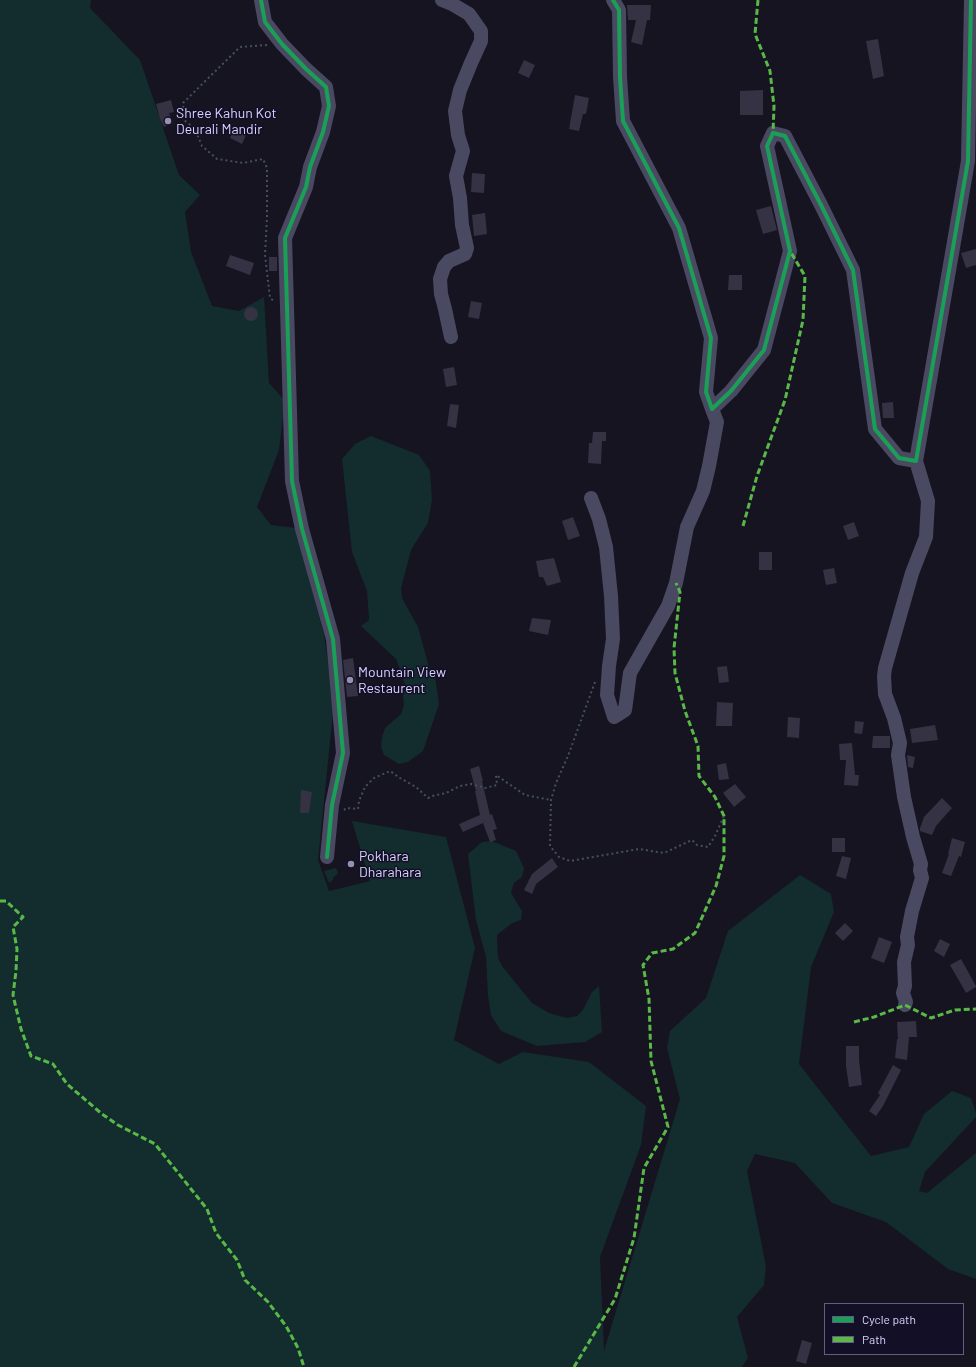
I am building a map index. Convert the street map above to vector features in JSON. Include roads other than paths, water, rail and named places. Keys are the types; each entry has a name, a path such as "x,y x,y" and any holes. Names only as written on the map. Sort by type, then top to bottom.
{"street":[{"path":"261,0 265,22 282,44 326,87 329,106 323,132 310,167 306,187 284,238 292,481 302,529 333,639 343,753 332,805 327,857"},
{"path":"442,0 469,14 481,32 480,41 460,90 455,111 458,134 463,151 456,176 460,198 462,225 467,248 465,254 446,264 440,279 441,294 451,337"},
{"path":"591,498 599,519 606,546 611,596 613,639 607,695 614,717 625,710 630,673 668,606 676,583 687,528 703,492 717,422 706,392 711,338 679,228 623,121 620,77 619,10 613,0"},
{"path":"905,1005 904,962 908,945 907,938 912,911 922,878 920,870 921,864 913,837 903,790 898,755 900,743 894,718 885,694 884,676 886,663 912,573 926,537 928,501 916,461 968,161 971,0"},
{"path":"712,409 732,391 764,350 790,251 768,146 773,133 785,136 853,270 875,429 899,458 916,461"}],"place":[{"name":"Shree Kahun Kot Deurali Mandir","path":"168,121"},
{"name":"Mountain View Restaurent","path":"350,680"},
{"name":"Pokhara Dharahara","path":"351,864"}]}
